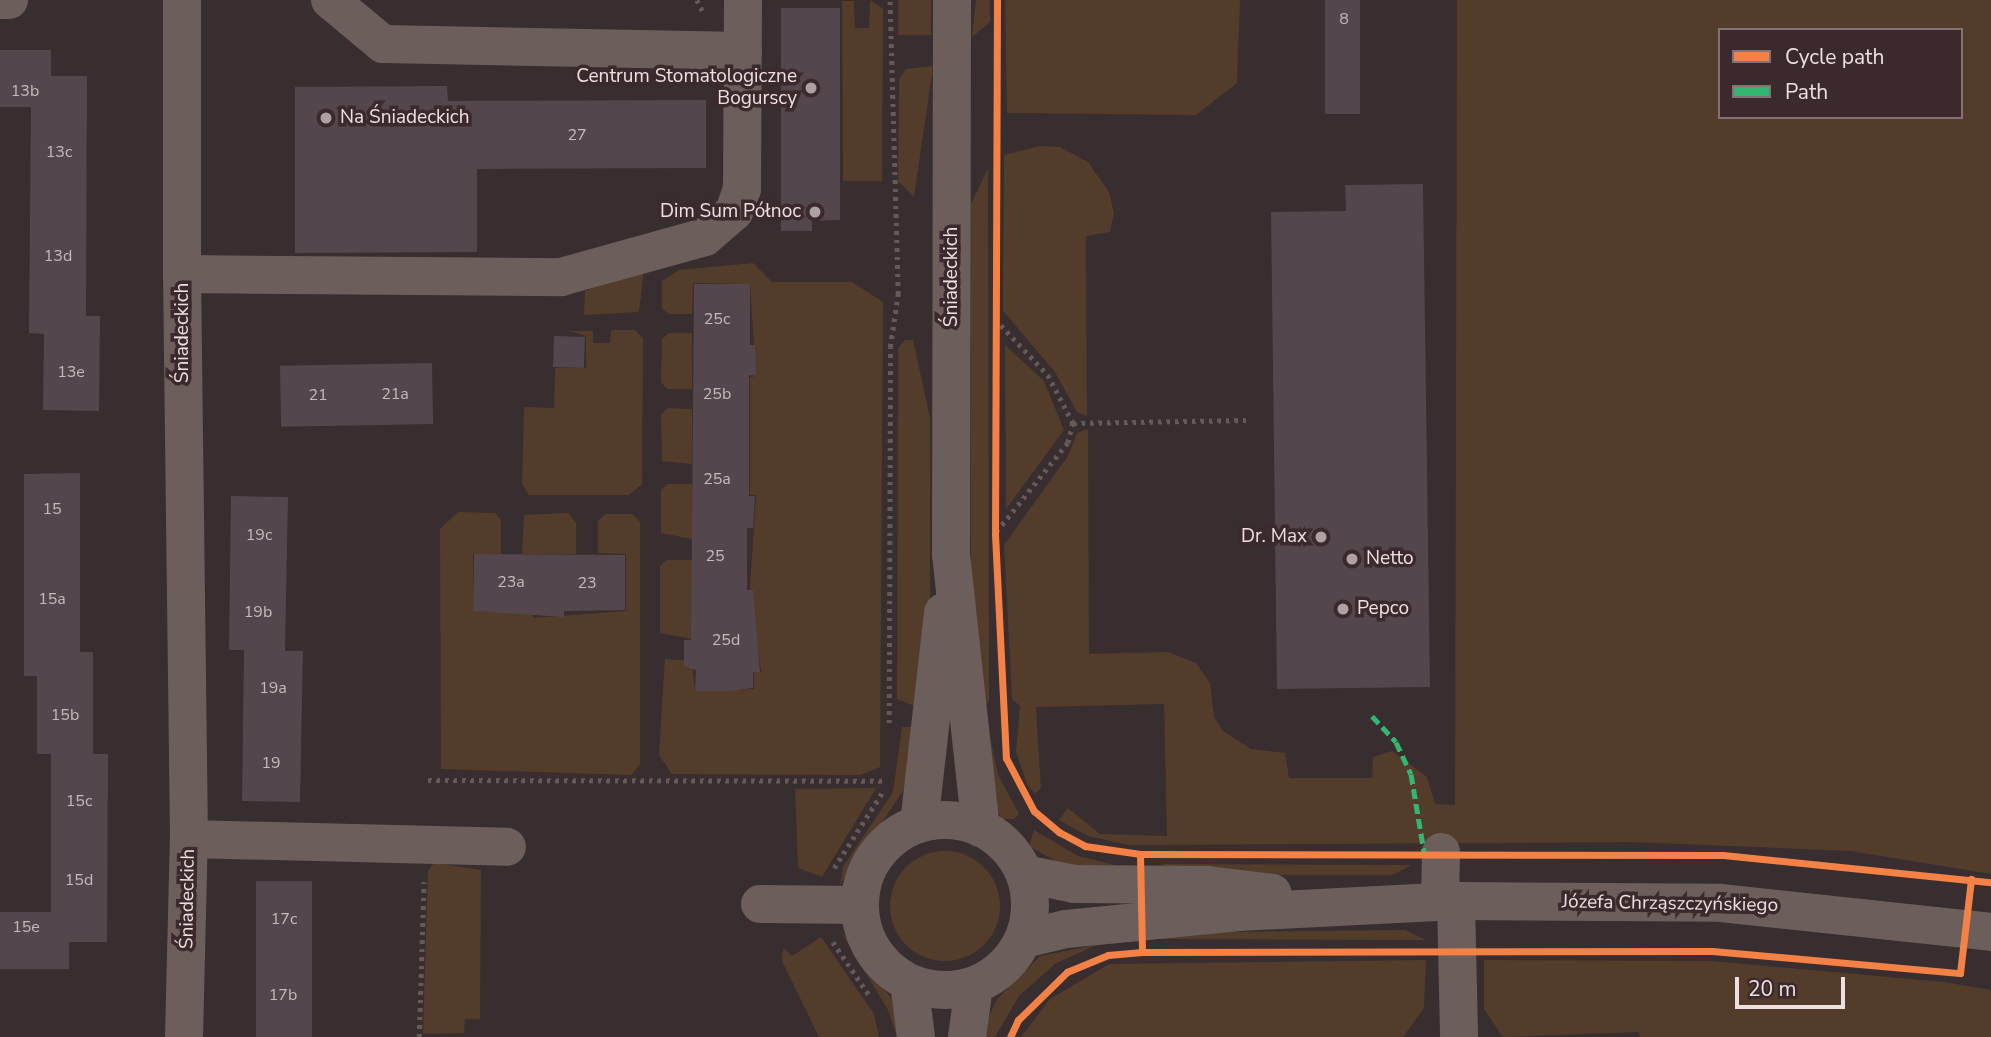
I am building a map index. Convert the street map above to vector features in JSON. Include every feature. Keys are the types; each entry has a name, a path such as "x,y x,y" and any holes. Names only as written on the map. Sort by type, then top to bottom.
{"street":[{"path":"0,0 9,0"},
{"path":"182,274 183,0"},
{"path":"330,0 383,44 743,51"},
{"name":"Śniadeckich","path":"184,1037 189,839 182,274 561,277 705,237 734,212 742,189 743,0"},
{"name":"Śniadeckich","path":"952,0 951,554 971,783 981,828"},
{"name":"Śniadeckich","path":"919,824 951,554"},
{"path":"958,820 981,828 1009,848 1025,874 1031,906 1024,939 1003,968 974,986 941,991 909,983 873,951 859,905 872,860 919,824 958,820"},
{"path":"189,839 507,847"},
{"path":"1441,852 1448,901 1459,1037"},
{"name":"Józefa Chrząszczyńskiego","path":"1025,874 1074,884 1208,886 1348,902"},
{"name":"Józefa Chrząszczyńskiego","path":"1024,939 1066,929 1348,902 1448,901 1721,903 1991,932"},
{"path":"760,904 859,905"},
{"path":"909,983 915,1037"},
{"path":"967,1037 974,986"}],"path":[{"path":"889,729 890,347 898,294 890,0"},
{"path":"995,319 1048,375 1073,423 1068,443 995,534"},
{"path":"1073,423 1246,420"},
{"path":"832,875 888,781 888,768"},
{"path":"428,779 888,781"},
{"path":"419,1037 428,843"},
{"path":"827,930 876,1006"}],"shaded area":[{"path":"870,0 883,9 882,181 843,181 842,1 854,1 855,28 869,28"},
{"path":"898,0 931,0 931,35 898,35"},
{"path":"976,0 990,0 990,22 972,37"},
{"path":"1005,0 1240,0 1237,83 1196,115 1007,113"},
{"path":"1457,0 1991,0 1991,874 1850,851 1632,842 1129,845 1088,836 1059,820 1068,808 1100,834 1167,836 1164,704 1036,707 1041,788 1035,794 1027,784 1016,752 1020,706 1012,699 1004,545 1068,456 1077,433 1088,429 1089,654 1168,652 1196,663 1210,683 1214,717 1223,731 1251,749 1285,753 1289,778 1372,778 1373,757 1392,751 1427,777 1435,804 1455,805"},
{"path":"932,66 914,197 898,181 899,79 906,69"},
{"path":"1040,146 1060,147 1088,162 1109,192 1114,213 1110,232 1086,236 1087,416 1077,412 1055,372 1003,311 1004,155"},
{"path":"988,169 989,700 986,705 971,583 971,204"},
{"path":"753,263 772,282 852,282 883,302 880,767 860,775 672,774 659,755 665,659 692,661 695,691 754,689 754,672 761,672 750,587 756,495 750,495 750,377 756,376 750,284 693,283 692,314 669,314 662,308 662,281 679,270"},
{"path":"644,270 639,312 584,315 585,291"},
{"path":"611,330 635,330 643,338 642,484 629,495 529,495 522,484 524,407 554,408 555,368 586,368 586,336 569,331 593,331 593,343 610,343"},
{"path":"669,333 692,333 692,389 667,389 661,382 662,339"},
{"path":"905,340 913,340 930,418 930,612 917,707 897,699 898,348"},
{"path":"1005,345 1044,381 1064,430 1006,509"},
{"path":"668,408 692,409 692,464 662,461 661,414"},
{"path":"667,484 692,484 692,539 661,533 661,490"},
{"path":"458,512 495,513 501,520 501,554 473,554 473,611 533,612 533,618 626,611 626,554 598,553 598,521 605,514 632,514 640,522 640,765 631,775 441,769 440,529"},
{"path":"568,513 576,523 576,554 522,554 524,515"},
{"path":"667,560 692,560 692,639 660,633 660,566"},
{"path":"902,727 917,727 909,782 840,885 843,867 893,792"},
{"path":"988,728 998,775 1019,814 1014,819 1002,819 989,796"},
{"path":"876,788 822,877 798,868 795,789"},
{"path":"1034,830 1078,856 1115,865 1062,865 1029,846"},
{"path":"945,851 966,855 984,867 996,885 1000,906 996,927 984,945 966,957 945,961 924,957 906,945 894,927 890,906 894,885 906,867 924,855"},
{"path":"434,863 481,870 480,1019 465,1019 464,1033 423,1034 428,871"},
{"path":"1164,864 1412,865 1392,875 1153,875"},
{"path":"838,927 891,998 906,1037 897,1037 888,1010"},
{"path":"1405,930 1426,940 1154,939 1218,932"},
{"path":"821,937 874,1014 879,1037 819,1037 782,961 783,948 792,956"},
{"path":"1096,945 1055,964 1019,996 995,1037 979,1037 997,999 1040,956"},
{"path":"1426,960 1424,1008 1403,1037 1021,1037 1050,999 1109,964"},
{"path":"1484,960 1712,961 1944,982 1991,990 1991,1037 1640,1037 1639,1032 1503,1037 1484,1009"}],"building":[{"path":"1325,0 1360,0 1360,114 1325,114"},
{"name":"Centrum Stomatologiczne Bogurscy","path":"781,8 840,8 840,220 812,221 812,231 781,231"},
{"path":"0,50 51,50 51,76 87,76 86,316 100,316 99,411 43,410 44,334 29,333 31,107 0,107"},
{"path":"447,86 448,101 706,100 706,168 477,169 477,252 295,253 295,87"},
{"name":"Netto","path":"1423,184 1430,687 1277,689 1271,212 1346,211 1345,185"},
{"path":"694,284 750,284 750,345 755,345 756,376 749,375 749,496 755,496 753,528 747,528 747,590 753,590 760,672 753,672 753,688 729,691 695,691 696,670 684,666 684,640 691,640"},
{"path":"554,336 585,337 584,368 553,367"},
{"path":"432,363 433,424 281,427 280,366"},
{"path":"80,473 80,652 93,652 93,754 108,754 107,942 69,942 69,969 0,969 0,912 51,912 51,754 37,754 37,676 24,676 24,474"},
{"path":"231,496 288,497 285,651 303,651 300,802 242,801 244,650 229,650"},
{"path":"474,554 625,555 625,610 564,611 564,617 473,611"},
{"path":"256,881 312,881 312,1037 256,1037"}],"marked path":[{"path":"1372,716 1396,742 1411,774 1424,852"}],"cycle path":[{"path":"997,0 995,534 1006,758 1034,811 1059,832 1085,846 1140,854 1142,952 1108,955 1067,972 1018,1020 1010,1037"},
{"path":"1140,854 1723,855 1991,882"},
{"path":"1142,952 1712,951 1960,973 1971,879"}],"place":[{"name":"Centrum Stomatologiczne Bogurscy","path":"811,88"},
{"name":"Na Śniadeckich","path":"326,118"},
{"name":"Dim Sum Północ","path":"815,212"},
{"name":"Dr. Max","path":"1321,537"},
{"name":"Netto","path":"1352,559"},
{"name":"Pepco","path":"1343,609"}]}
